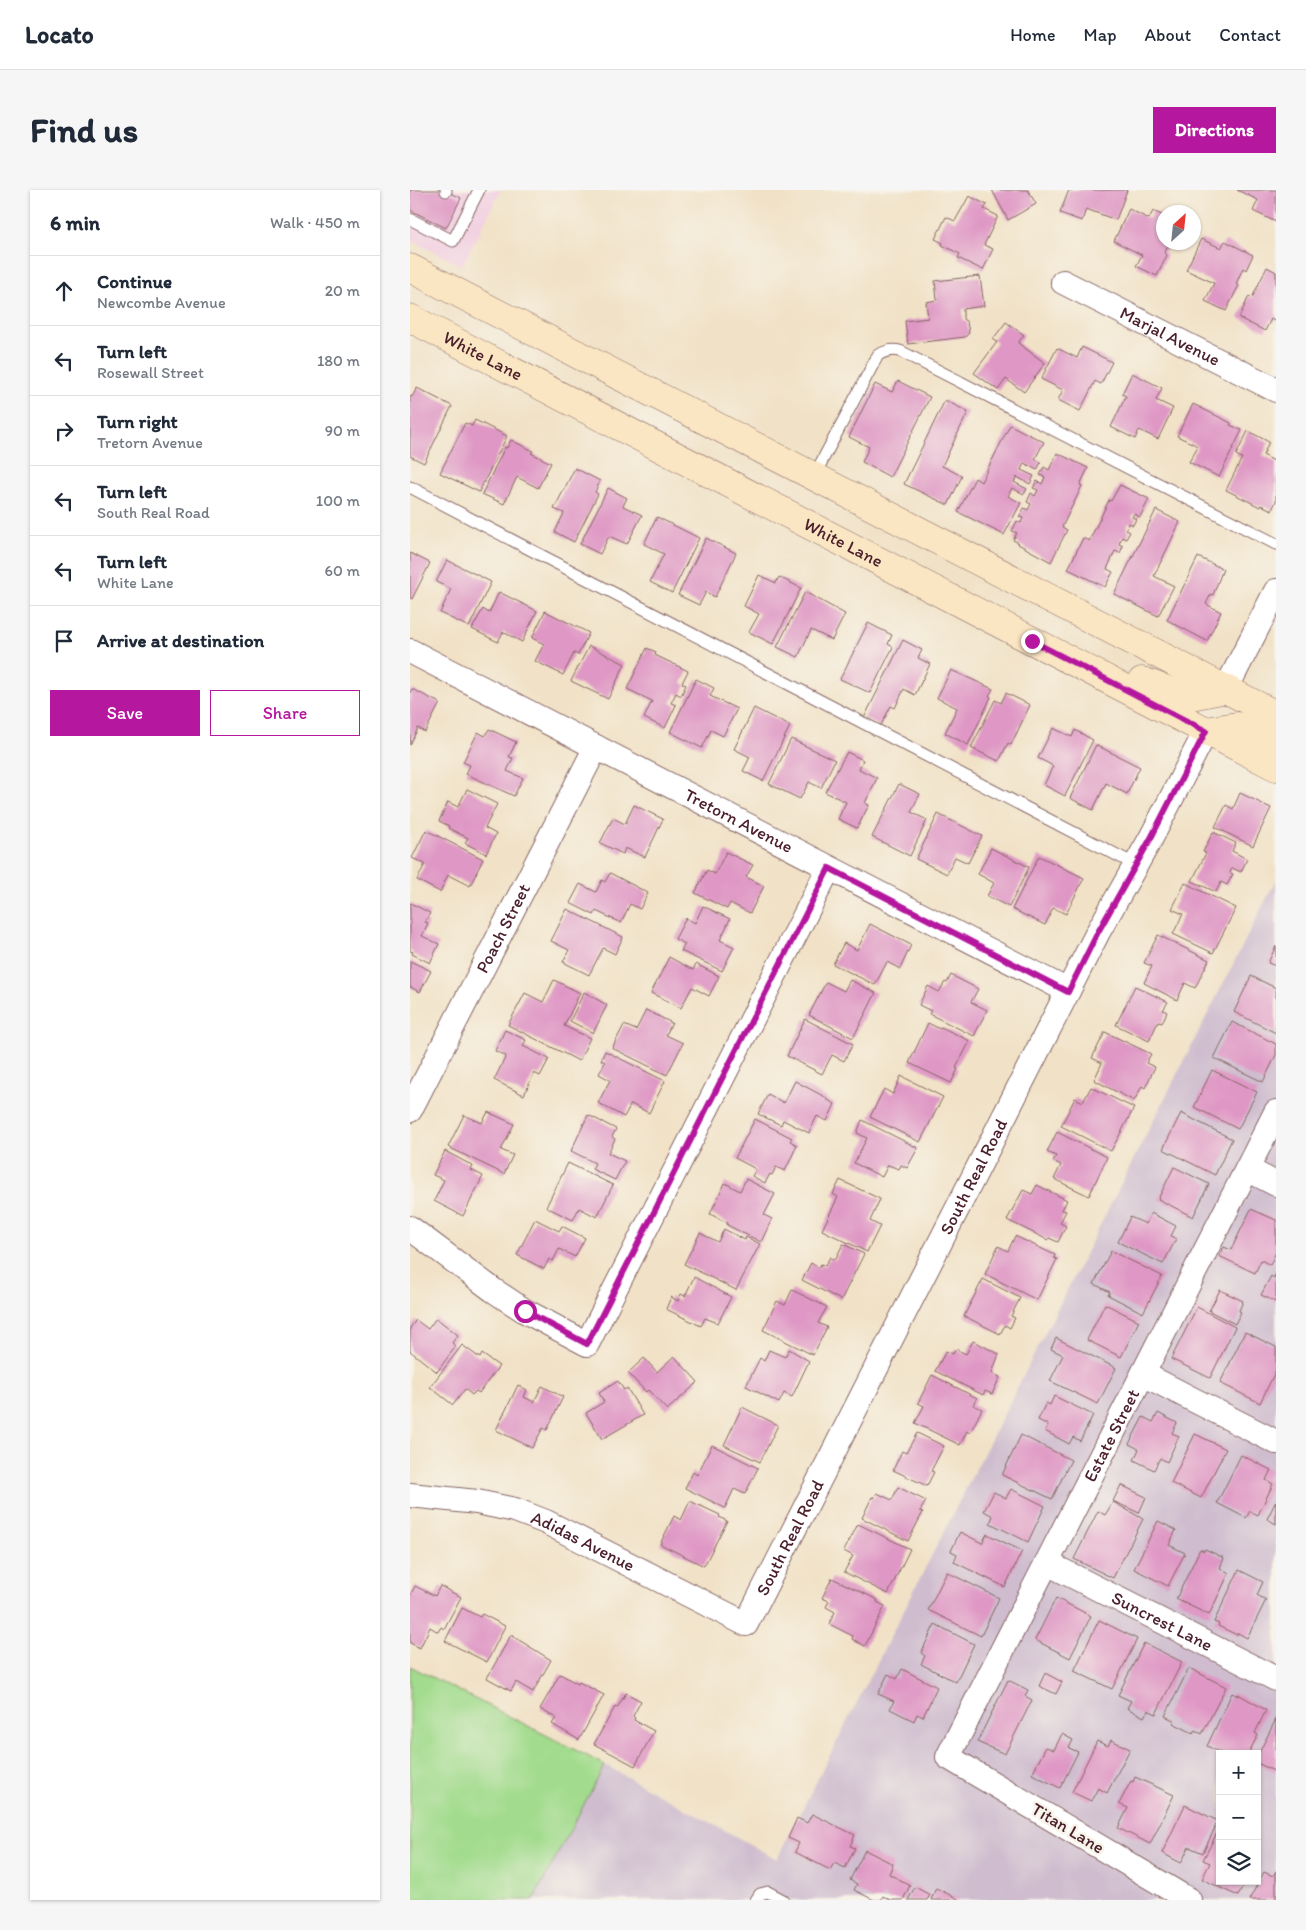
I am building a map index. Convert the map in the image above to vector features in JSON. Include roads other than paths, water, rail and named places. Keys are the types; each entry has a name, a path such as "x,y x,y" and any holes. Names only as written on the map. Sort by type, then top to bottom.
{"main road":[{"path":"410,268 1276,715"},
{"name":"White Lane","path":"410,318 1276,767"},
{"path":"1032,641 1186,697 1226,689"},
{"path":"1206,731 1237,726 1276,740"}],"street":[{"name":"Marjal Avenue","path":"1063,282 1276,390"},
{"path":"1226,689 1276,591"},
{"name":"Tretorn Avenue","path":"410,651 1068,992"},
{"name":"South Real Road","path":"746,1624 1068,992 1206,731"},
{"name":"Poach Street","path":"410,1110 596,747"},
{"path":"410,1228 493,1290 525,1311 587,1344 829,868"},
{"name":"Estate Street","path":"948,1757 1276,1112"},
{"path":"1247,1169 1276,1184"},
{"path":"1143,1374 1276,1442"},
{"name":"Adidas Avenue","path":"410,1494 477,1502 515,1510 546,1522 746,1624"},
{"name":"Suncrest Lane","path":"1047,1562 1276,1679"},
{"name":"Titan Lane","path":"948,1757 1189,1900"}],"lane":[{"path":"410,219 428,224 453,241 479,190"},
{"path":"814,476 878,355 885,351 894,350 900,351 1276,544"},
{"path":"410,487 1136,865"},
{"path":"756,1900 760,1894 768,1892 783,1900"}]}
